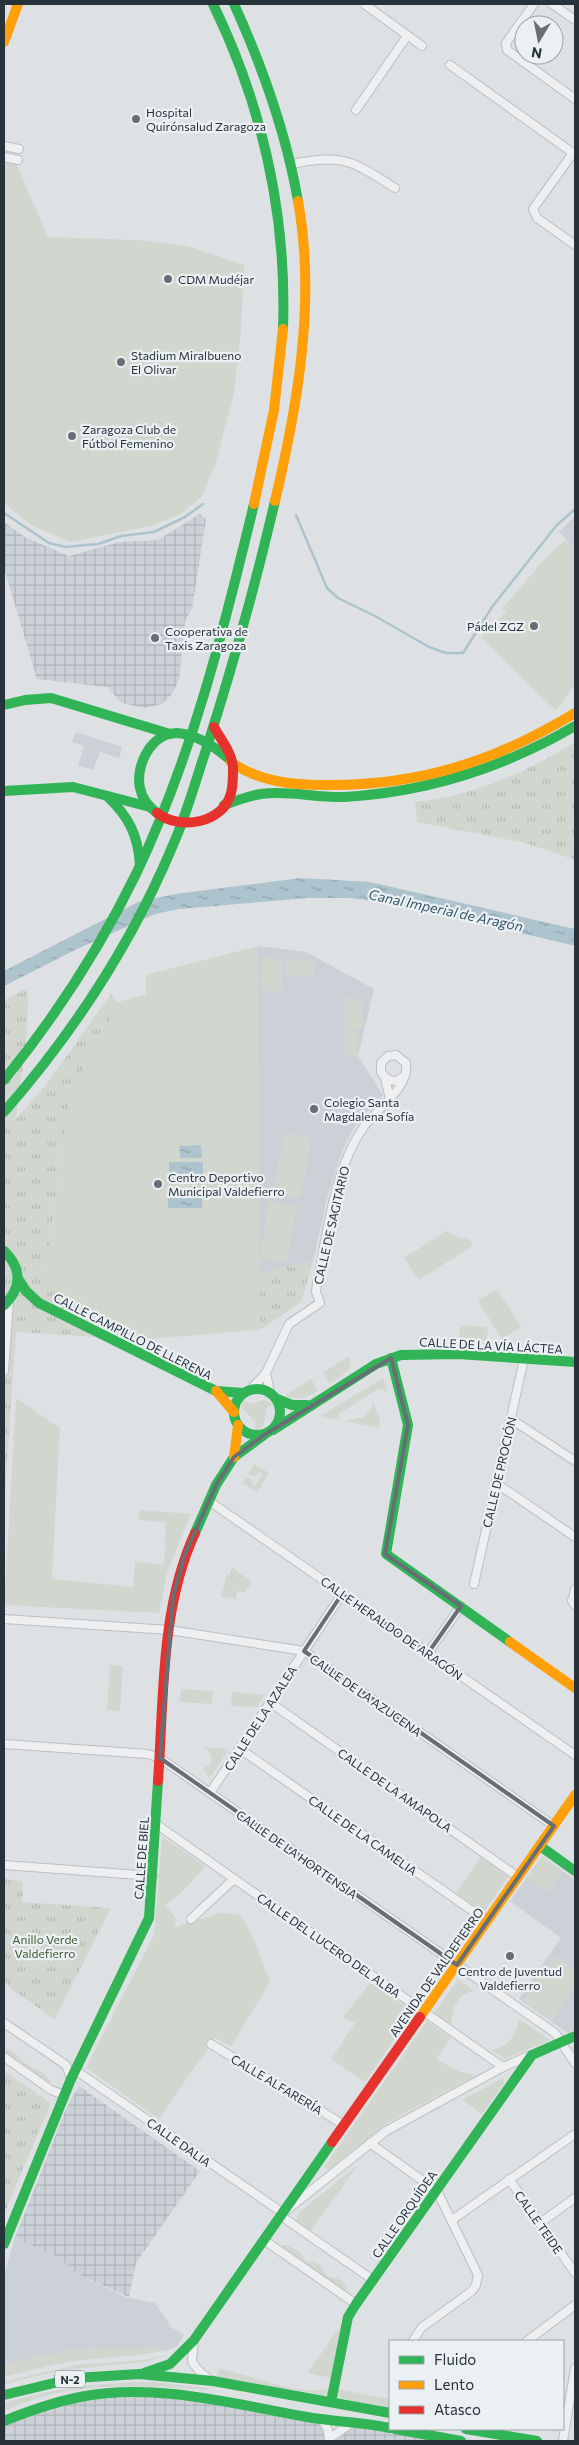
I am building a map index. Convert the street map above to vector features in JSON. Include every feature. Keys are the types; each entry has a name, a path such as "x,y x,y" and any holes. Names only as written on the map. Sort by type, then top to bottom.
{"main road":[{"path":"4,42 18,4"},
{"path":"4,1080 30,1049 104,936 138,870 160,817 189,737 225,617 248,528 274,409 280,366 283,318 284,258 279,211 256,107 213,4"},
{"path":"4,1112 22,1092 73,1025 107,971 159,877 181,824 208,744 245,622 293,418 301,368 305,276 300,207 292,164 274,98 256,48 234,4"},
{"path":"4,705 34,699 51,698 208,744 247,773 275,782 349,785 404,781 441,773 490,758 526,742 575,713"},
{"path":"214,726 230,760 233,783 224,805"},
{"path":"170,734 153,745 142,761 140,787 150,807 160,817 181,824 202,822 224,805 262,794 339,797 375,795 449,783 510,762 575,726"},
{"path":"4,791 66,786 83,788 150,807"},
{"path":"107,796 131,821 138,843 138,870"},
{"name":"CALLE CAMPILLO DE LLERENA","path":"4,1251 15,1263 19,1280 26,1291 39,1302 216,1392 234,1412"},
{"path":"8,1301 19,1280"},
{"name":"CALLE CAMPILLO DE LLERENA","path":"8,1301 39,1302"},
{"name":"CALLE DE LA VÍA LÁCTEA","path":"376,1364 391,1358 421,1353 575,1362"},
{"path":"391,1358 408,1424 386,1554 575,1688"},
{"name":"CALLE DE BIEL","path":"4,2244 64,2095 71,2071 80,2060 147,1924 153,1876 169,1630 178,1575 185,1554 216,1485 234,1457 268,1432 376,1364"},
{"path":"273,1396 281,1416 268,1432 246,1433 238,1425 234,1412 238,1400 248,1391 273,1396 296,1406 311,1405"},
{"name":"CALLE CAMPILLO DE LLERENA","path":"216,1392 248,1391"},
{"name":"CALLE DE BIEL","path":"234,1457 238,1425"},
{"name":"AVENIDA DE VALDEFIERRO","path":"139,2374 170,2364 194,2340 575,1795"},
{"path":"540,1846 575,1870"},
{"path":"532,2055 575,2036"},
{"name":"CALLE ORQUÍDEA","path":"331,2402 348,2317 532,2055"},
{"name":"N-2","path":"4,2395 75,2378 139,2374 213,2381 389,2413"},
{"name":"N-2","path":"4,2421 54,2402 108,2392 156,2392 210,2398 322,2419 355,2421 389,2428"},
{"path":"210,2398 227,2396 306,2409 331,2402"},
{"path":"400,2430 461,2441"},
{"path":"472,2430 536,2441"}],"street":[{"path":"364,4 422,46"},
{"path":"534,4 506,44 507,50 575,99"},
{"path":"552,4 575,20"},
{"path":"356,110 407,36"},
{"path":"450,65 575,153 533,209 537,218 575,245"},
{"path":"4,146 19,149"},
{"path":"4,157 18,160"},
{"path":"292,164 326,158 344,160 362,167 395,188"},
{"path":"385,1078 392,1081 404,1076 406,1064 400,1057 392,1055 382,1062 381,1072 385,1078 390,1099"},
{"name":"CALLE DE SAGITARIO","path":"248,1391 266,1373 289,1324 320,1303 316,1292 317,1284 343,1167 363,1126 390,1099 404,1076"},
{"path":"4,1371 8,1301"},
{"name":"CALLE DE PROCIÓN","path":"474,1584 524,1360"},
{"path":"266,1373 273,1396"},
{"path":"511,1419 575,1461"},
{"path":"496,1483 575,1537"},
{"name":"CALLE HERALDO DE ARAGÓN","path":"209,1501 575,1755"},
{"path":"574,1604 575,1589"},
{"name":"CALLE DE LA AZALEA","path":"210,1793 342,1594"},
{"path":"428,1653 461,1606"},
{"name":"CALLE DE LA AZUCENA","path":"4,1619 169,1630 304,1651 554,1826"},
{"name":"CALLE DE LA AMAPOLA","path":"271,1703 518,1877"},
{"name":"CALLE DE LA HORTENSIA","path":"4,1744 148,1754 160,1758 555,2033 575,2063"},
{"name":"CALLE DE LA CAMELIA","path":"240,1749 487,1921"},
{"name":"CALLE DEL LUCERO DEL ALBA","path":"156,1824 503,2067"},
{"path":"4,1865 153,1876"},
{"path":"192,1919 234,1879"},
{"name":"CALLE DALIA","path":"4,2023 373,2280"},
{"name":"CALLE ALFARERÍA","path":"210,2044 344,2125"},
{"path":"282,2215 395,2126 503,2067 532,2055"},
{"path":"4,2057 51,2090 64,2095"},
{"path":"452,2220 575,2134"},
{"path":"370,2144 437,2191 477,2272 477,2282 472,2291 421,2328 415,2340"},
{"path":"318,2163 317,2174 328,2178"},
{"name":"CALLE TEIDE","path":"509,2179 572,2262 575,2273"},
{"path":"540,2222 575,2198"},
{"path":"264,2240 356,2304"},
{"path":"528,2340 575,2305"},
{"path":"194,2340 192,2354 194,2366 213,2381"},
{"path":"563,2441 575,2368"},
{"path":"322,2419 330,2439 355,2421"}],"highlighted area":[{"path":"391,1358 408,1425 385,1554 461,1606 428,1653 342,1594 304,1651 554,1826 457,1965 160,1758 173,1597 185,1554 216,1485 234,1457 264,1435"}],"shaded area":[{"name":"Cooperativa de Taxis Zaragoza","path":"200,514 206,519 192,609 185,621 179,680 172,694 162,704 145,708 122,703 107,687 37,679 4,568 4,522 25,537 69,556 120,542 158,540"},
{"path":"575,516 575,548 559,532"},
{"path":"76,732 122,747 119,758 100,752 93,770 78,765 84,746 72,742"},
{"name":"Colegio Santa Magdalena Sofía","path":"258,946 306,952 374,989 358,1056 383,1095 356,1124 343,1149 328,1194 313,1261 258,1274"},
{"path":"542,1856 575,1880 575,2029 568,2033 519,1999 561,1938 510,1901"},
{"path":"79,2086 200,2171 136,2263 129,2297 80,2275 56,2256 15,2238 66,2109"},
{"path":"15,2238 56,2256 80,2275 125,2297 155,2303 171,2327 184,2335 178,2346 167,2350 143,2348 74,2350 4,2366 4,2275"},
{"path":"116,2390 315,2416 330,2436 356,2420 389,2426 389,2430 416,2430 481,2441 4,2441 4,2421"}],"green space":[{"name":"Stadium Miralbueno El Olivar","path":"4,158 15,161 48,237 138,240 188,246 244,265 241,331 234,393 216,462 202,496 181,514 151,526 70,542 31,525 4,503"},
{"name":"Pádel ZGZ","path":"566,539 575,548 575,684 556,711 481,637 506,612 502,609 540,564"},
{"path":"575,742 575,860 526,843 417,822 415,802 457,794 499,781 519,773"},
{"name":"Centro Deportivo Municipal Valdefierro","path":"258,946 260,1330 137,1340 101,1318 72,1306 44,1279 71,1093 118,1002 146,994 146,975"},
{"path":"262,958 282,959 281,992 262,991"},
{"path":"285,959 315,960 314,976 285,976"},
{"path":"28,988 27,1034 16,1119 45,1086 111,994 118,1003 71,1093 44,1278 72,1306 103,1323 96,1337 16,1332 4,1508 4,1000"},
{"path":"343,998 363,999 363,1028 343,1028"},
{"path":"344,1030 357,1030 357,1056 344,1056"},
{"path":"284,1133 311,1138 301,1198 273,1193"},
{"path":"269,1202 297,1206 287,1263 260,1258"},
{"path":"446,1231 459,1238 469,1239 473,1246 419,1280 404,1258"},
{"path":"313,1261 301,1302 260,1330 258,1274"},
{"path":"497,1289 521,1327 502,1339 478,1301"},
{"path":"460,1325 488,1327 487,1341 459,1339"},
{"path":"349,1356 350,1366 346,1372 330,1383 323,1372"},
{"path":"383,1378 388,1394 384,1390 378,1389 338,1414 340,1420 321,1416"},
{"path":"311,1379 318,1391 306,1397 298,1398 285,1395"},
{"path":"16,1398 60,1428 52,1579 133,1587 135,1562 164,1564 166,1522 139,1520 139,1510 191,1514 167,1573 159,1613 4,1605"},
{"path":"242,1399 250,1404 265,1400 275,1404 267,1408 263,1427 255,1431 255,1422 242,1408"},
{"path":"374,1403 380,1420 379,1428 344,1421 365,1417"},
{"path":"254,1464 269,1473 257,1492 242,1483 246,1477 252,1480 251,1483 255,1486 263,1474 259,1471 255,1477 248,1474"},
{"path":"232,1567 252,1582 245,1592 237,1591 236,1599 221,1597 227,1574 230,1575"},
{"path":"110,1665 123,1666 120,1711 107,1710"},
{"path":"181,1689 213,1691 212,1704 179,1702"},
{"path":"232,1692 265,1695 257,1707 231,1706"},
{"path":"202,1747 229,1749 209,1779 203,1768 210,1765 212,1759 209,1752"},
{"path":"162,1837 206,1866 183,1891 165,1905 177,1920 174,1927 220,1913 238,1914 242,1917 254,1939 270,1982 231,2046 215,2038 159,2119 86,2068 154,1935"},
{"path":"542,1856 563,1871 548,1893 527,1878"},
{"path":"481,1857 508,1877 484,1912 456,1893"},
{"name":"Anillo Verde Valdefierro","path":"4,1879 23,1881 22,1902 111,1908 55,2019 10,1988 4,1980"},
{"path":"555,1956 575,1970 575,1989 552,2021 523,2000"},
{"path":"458,1979 474,1991 463,1996 453,2010 452,2028 433,2015"},
{"path":"371,1982 413,2012 365,2082 331,2059 355,2023 343,2017"},
{"path":"519,2019 550,2040 505,2059 491,2050 503,2046 511,2039"},
{"path":"427,2021 451,2038 436,2059 460,2072 476,2075 387,2123 328,2170 324,2167"},
{"path":"4,2048 13,2051 24,2062 42,2072 50,2081 50,2085 4,2053"},
{"path":"4,2071 51,2103 4,2214"},
{"path":"503,2078 504,2083 482,2114 462,2100"},
{"path":"358,2165 309,2233 296,2219 299,2212"},
{"path":"285,2245 298,2250 306,2261 319,2264 327,2276 342,2280 347,2294 279,2247"},
{"path":"340,2327 331,2378 307,2373"},
{"path":"100,2348 167,2350 73,2361 4,2377 4,2366 52,2354"},
{"path":"168,2355 145,2362 63,2370 4,2384 4,2382 10,2380 77,2365 142,2360"},
{"path":"219,2369 290,2388 319,2390 331,2388 329,2393 324,2395 217,2377"},
{"path":"154,2382 208,2388 207,2390 155,2387 78,2389 28,2401 4,2412 4,2403 41,2393 116,2383"},
{"path":"337,2389 389,2399 389,2409 340,2398"}],"water":[{"name":"Canal Imperial de Aragón","path":"301,878 370,882 575,929 575,946 394,903 349,898 308,898 179,909 155,914 79,948 4,986 4,971 138,902 175,894"},
{"path":"201,1145 202,1158 180,1158 179,1146"},
{"path":"169,1162 203,1162 203,1182 169,1181"},
{"path":"168,1189 202,1189 202,1208 168,1208"}],"waterway":[{"path":"4,513 49,543 65,547 98,544 121,536 154,532 185,517 203,504"},
{"path":"296,515 327,588 338,598 375,616 429,647 446,653 463,653 492,607 556,526 575,509"}],"traffic: fast":[{"path":"213,4 246,82 268,162 276,203 281,245 283,329"},
{"path":"234,4 255,52 280,125 298,201"},
{"path":"4,1112 54,1050 99,985 139,917 173,845 190,801 224,693 275,501"},
{"path":"4,1080 42,1031 92,955 136,874 156,830 174,784 205,692 254,504"},
{"path":"4,705 25,700 51,698 170,734"},
{"path":"224,805 247,797 271,793 344,797 405,790 492,766 548,741 575,726"},
{"path":"157,813 144,799 139,779 140,770 147,752 160,738 168,734 177,733 191,736 211,746 229,759"},
{"path":"4,791 73,787 150,807"},
{"path":"107,796 121,811 131,827 137,845 140,865"},
{"path":"4,1251 14,1264 18,1278 14,1292 4,1305"},
{"path":"19,1280 26,1291 39,1303 216,1391 244,1393"},
{"path":"273,1430 376,1364 401,1355 458,1354 575,1362"},
{"path":"391,1358 408,1425 386,1554 510,1642"},
{"path":"262,1389 274,1395 279,1403 280,1412 279,1421 274,1429 266,1434 252,1435 240,1429 235,1421 234,1407 240,1395 248,1390 262,1389"},
{"path":"277,1399 292,1405 307,1405"},
{"path":"195,1533 216,1485 234,1457 264,1435"},
{"path":"4,2244 71,2079 149,1918 158,1781"},
{"path":"540,1846 575,1871"},
{"path":"331,2402 348,2317 356,2304 532,2055 575,2036"},
{"path":"144,2373 170,2364 194,2340 332,2142"},
{"path":"4,2395 75,2378 139,2374 213,2381 389,2413"},
{"path":"4,2421 70,2399 109,2393 137,2392 194,2396 307,2417 389,2428"},
{"path":"400,2430 461,2441"},
{"path":"472,2430 537,2441"}],"traffic: slow":[{"path":"4,42 18,4"},
{"path":"275,501 297,390 305,314 303,238 298,201"},
{"path":"254,504 274,410 283,329"},
{"path":"231,762 253,774 288,783 326,785 393,781 425,775 486,757 516,745 575,713"},
{"path":"216,1391 234,1412"},
{"path":"234,1457 238,1425"},
{"path":"510,1642 575,1688"},
{"path":"420,2017 575,1795"}],"traffic: jam":[{"path":"157,813 166,819 177,822 200,821 211,817 227,803 232,787 232,763 229,753 214,727"},
{"path":"158,1781 163,1687 169,1623 175,1592 195,1533"},
{"path":"332,2142 420,2017"}],"place":[{"name":"Hospital Quirónsalud Zaragoza","path":"136,119"},
{"name":"CDM Mudéjar","path":"168,279"},
{"name":"Stadium Miralbueno El Olivar","path":"121,362"},
{"name":"Zaragoza Club de Fútbol Femenino","path":"72,436"},
{"name":"Pádel ZGZ","path":"534,626"},
{"name":"Cooperativa de Taxis Zaragoza","path":"155,638"},
{"name":"Colegio Santa Magdalena Sofía","path":"314,1109"},
{"name":"Centro Deportivo Municipal Valdefierro","path":"158,1184"},
{"name":"Centro de Juventud Valdefierro","path":"510,1956"}]}
